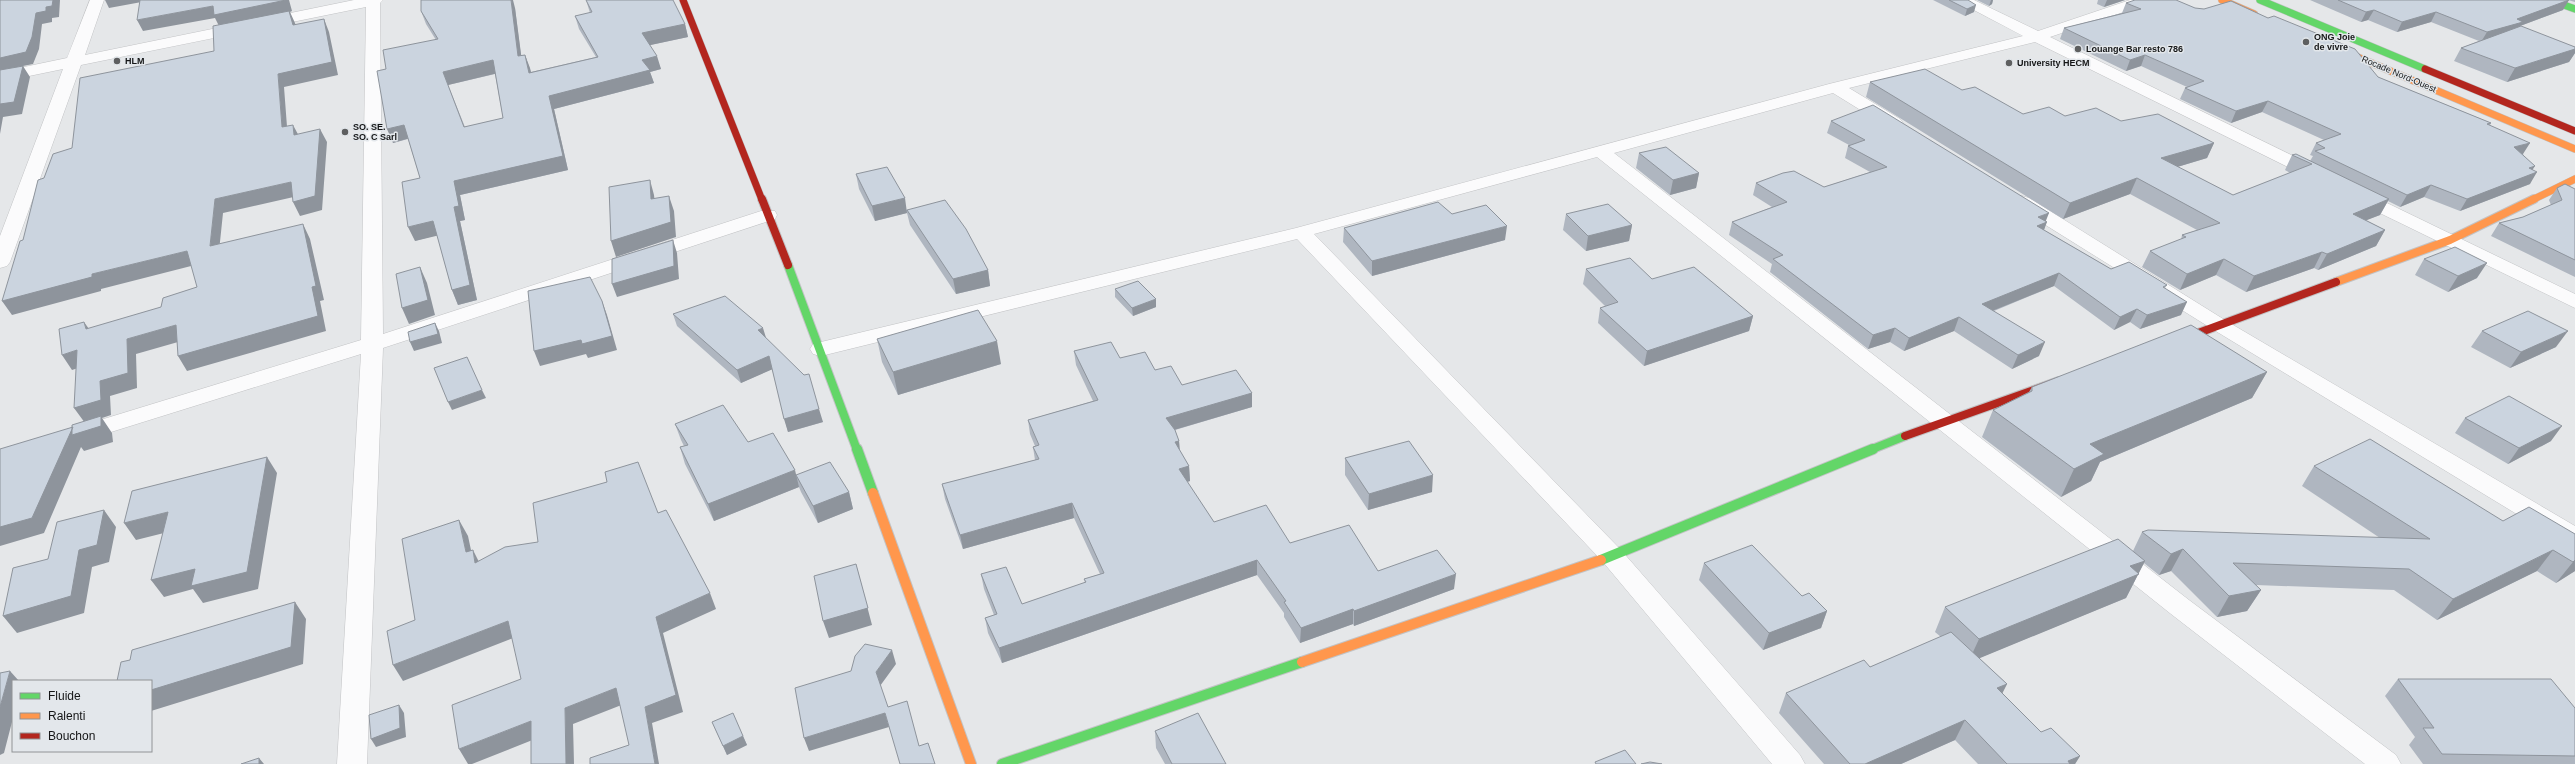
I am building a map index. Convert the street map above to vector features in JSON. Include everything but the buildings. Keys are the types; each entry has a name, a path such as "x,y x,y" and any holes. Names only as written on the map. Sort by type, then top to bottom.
{"street":[{"path":"0,262 97,0"},
{"path":"0,78 374,0 372,344 352,764"},
{"path":"684,0 821,349 971,764"},
{"path":"1962,0 2575,302"},
{"path":"821,349 1301,232 1602,152 1835,87 2036,36 2145,0"},
{"path":"2222,0 2266,19"},
{"name":"Rocade Nord-Ouest","path":"2260,0 2575,131"},
{"path":"2550,0 2575,9"},
{"name":"Rocade Nord-Ouest","path":"2325,43 2575,149"},
{"path":"1835,87 1910,133"},
{"path":"1602,152 1945,420 2180,607 2386,764"},
{"path":"2161,346 2221,326 2450,240 2575,179"},
{"path":"2005,192 2221,326 2575,538"},
{"path":"61,440 372,344 768,215"},
{"path":"1301,232 1612,556 1790,764"},
{"path":"1002,764 1612,556 1945,420 2072,377"}],"traffic: fast":[{"path":"2260,0 2425,69"},
{"path":"2550,0 2575,9"},
{"path":"788,265 873,493"},
{"path":"1601,560 1905,436"},
{"path":"1002,764 1302,662"}],"traffic: slow":[{"path":"2222,0 2254,14"},
{"path":"2336,48 2575,149"},
{"path":"2336,282 2450,240 2575,179"},
{"path":"873,493 971,764"},
{"path":"1302,662 1601,560"}],"traffic: jam":[{"path":"683,0 788,265"},
{"path":"2425,69 2575,131"},
{"path":"2174,342 2336,282"},
{"path":"1905,436 1945,420 2059,381"}],"place":[{"name":"ONG Joie de vivre","path":"2306,42"},
{"name":"Louange Bar resto 786","path":"2078,49"},
{"name":"HLM","path":"117,61"},
{"name":"University HECM","path":"2009,63"},
{"name":"SO. SE. SO. C Sarl","path":"345,132"}]}
